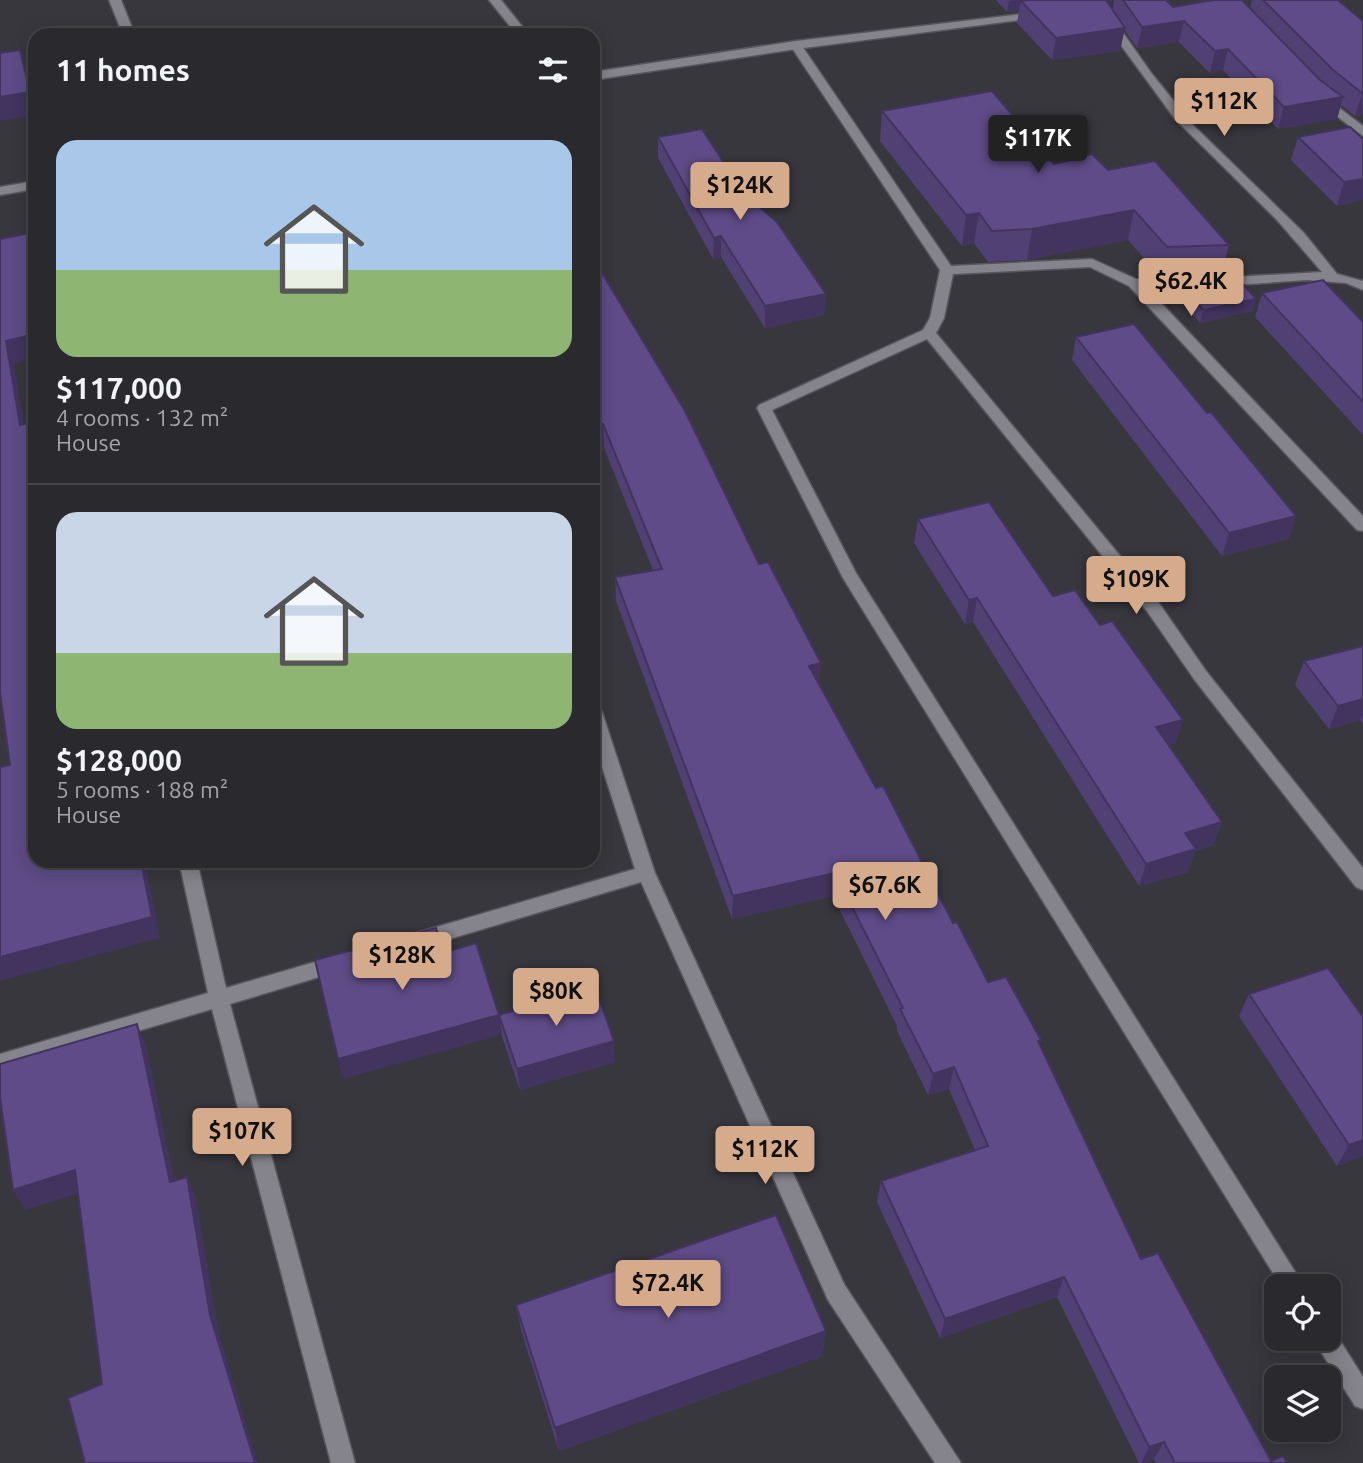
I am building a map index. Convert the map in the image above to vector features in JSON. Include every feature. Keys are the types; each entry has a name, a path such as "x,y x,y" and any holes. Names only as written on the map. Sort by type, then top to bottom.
{"street":[{"path":"115,0 126,28"},
{"path":"495,0 517,28"},
{"path":"1101,7 1138,66 1191,130 1310,244 1332,276"},
{"path":"600,75 796,45 1059,12"},
{"path":"796,45 947,270 937,318 929,333 764,408 849,574 1286,1274"},
{"path":"1311,87 1363,132"},
{"path":"0,191 28,186"},
{"path":"947,270 1092,263 1134,283 1363,526"},
{"path":"1134,283 1192,285 1332,276 1356,281 1363,286"},
{"path":"929,333 1153,607 1200,675 1363,882"},
{"path":"600,733 646,873 836,1292 949,1463"},
{"path":"190,868 219,999 343,1463"},
{"path":"393,948 646,873"},
{"path":"0,1063 353,960"},
{"path":"1334,1351 1363,1398"}],"building":[{"path":"1106,0 1125,28 1056,38 1021,1"},
{"path":"1123,0 1166,0 1173,7 1213,0 1242,0 1320,80 1343,97 1284,107 1228,49 1215,51 1184,21 1142,27"},
{"path":"1263,0 1338,0 1363,21 1363,94 1332,69"},
{"path":"20,50 28,92 0,97 0,53"},
{"path":"992,91 1054,164 1092,154 1108,170 1155,161 1229,245 1167,247 1134,210 1032,229 992,231 979,213 966,215 882,111"},
{"path":"1350,127 1363,139 1363,179 1344,182 1298,137"},
{"path":"702,129 744,194 777,222 826,294 765,306 721,236 714,238 658,137"},
{"path":"28,233 28,336 6,341 20,425 28,423 28,868 142,868 152,917 0,957 0,767 10,765 0,692 0,239"},
{"path":"600,270 685,411 759,564 768,562 821,663 809,666 876,788 883,786 953,923 957,922 988,982 1006,977 1041,1040 1038,1041 1141,1259 1158,1253 1271,1461 1283,1456 1287,1463 1175,1463 1164,1442 1149,1447 1064,1277 945,1319 881,1181 988,1146 954,1067 933,1074 835,873 733,896 615,577 662,569 603,424 600,425"},
{"path":"1236,276 1256,299 1203,310 1174,278"},
{"path":"1323,280 1363,322 1363,402 1262,293"},
{"path":"1134,324 1207,413 1211,412 1296,516 1229,533 1076,337"},
{"path":"989,502 1053,596 1075,590 1100,625 1112,621 1183,720 1156,727 1222,822 1185,833 1196,849 1146,864 977,598 969,600 918,519"},
{"path":"1363,646 1363,699 1338,706 1304,661"},
{"path":"436,928 443,953 476,943 499,1015 338,1059 315,960"},
{"path":"1328,968 1363,1017 1363,1140 1349,1145 1249,994"},
{"path":"595,987 614,1041 517,1069 499,1015"},
{"path":"137,1024 170,1182 187,1177 210,1315 255,1463 85,1463 68,1398 102,1384 75,1170 13,1190 0,1097 0,1064"},
{"path":"776,1215 826,1331 555,1428 516,1305"}]}
